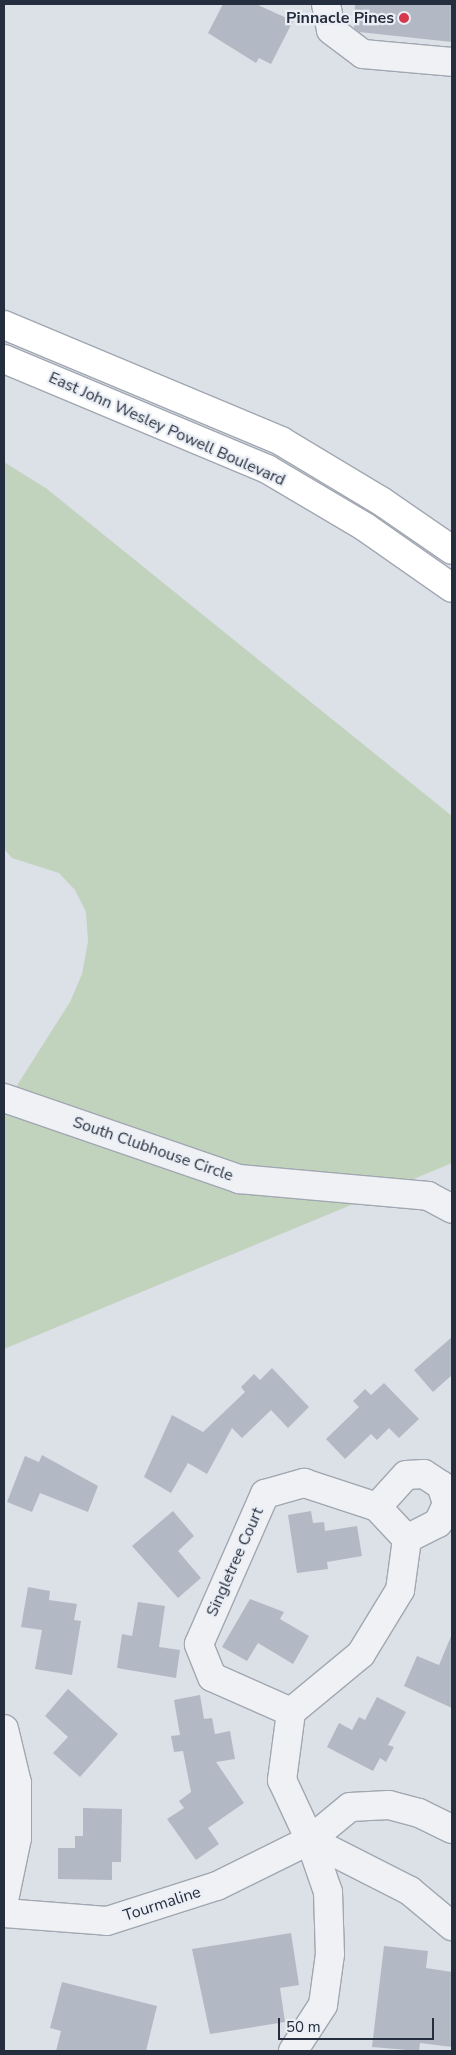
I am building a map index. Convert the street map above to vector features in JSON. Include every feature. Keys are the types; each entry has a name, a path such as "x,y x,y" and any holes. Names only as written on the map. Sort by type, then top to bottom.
{"main road":[{"name":"East John Wesley Powell Boulevard","path":"4,325 281,441 382,500 452,550"},
{"name":"East John Wesley Powell Boulevard","path":"4,359 267,469 365,527 452,588"}],"street":[{"path":"326,4 331,30 363,54 452,62"},
{"name":"South Clubhouse Circle","path":"4,1098 239,1179 428,1196 452,1209"},
{"path":"293,2051 323,2004 330,1954 328,1892 310,1840 282,1780 291,1712 361,1654 400,1590 407,1539 438,1523 446,1504 441,1485 424,1474 406,1475 377,1507"},
{"name":"Singletree Court","path":"291,1712 212,1677 199,1644 265,1494 304,1483 377,1507 407,1539"},
{"path":"4,1729 17,1783 17,1838 4,1900"},
{"name":"Tourmaline","path":"4,1913 107,1921 217,1886 310,1840 350,1807 389,1805 419,1813 452,1829"},
{"path":"310,1840 410,1891 452,1926"}],"green space":[{"path":"4,462 47,489 452,816 452,1163 4,1349 4,1106 70,1002 82,974 88,942 86,912 75,890 59,873 12,858 4,849"}],"building":[{"name":"Pinnacle Pines","path":"223,4 256,4 293,21 271,64 259,58 256,63 208,33"},
{"name":"Pinnacle Pines","path":"355,4 452,4 452,42 359,32 354,28"},
{"path":"452,1337 452,1375 433,1392 414,1370"},
{"path":"272,1368 309,1407 288,1428 271,1410 242,1438 232,1428 207,1474 188,1463 171,1493 144,1477 172,1415 203,1432 245,1392 241,1387 254,1374 260,1380"},
{"path":"384,1383 419,1419 399,1438 389,1428 377,1440 371,1434 345,1459 326,1439 359,1407 353,1401 365,1389 371,1395"},
{"path":"42,1455 98,1486 88,1512 40,1493 32,1512 7,1502 25,1456 39,1462"},
{"path":"173,1511 194,1536 178,1551 201,1578 178,1598 132,1546"},
{"path":"311,1511 313,1523 324,1522 325,1531 357,1526 362,1556 327,1562 328,1569 297,1573 288,1515"},
{"path":"28,1587 50,1591 49,1600 77,1604 74,1620 81,1621 72,1675 35,1669 42,1630 21,1627"},
{"path":"250,1599 284,1612 280,1619 309,1636 293,1664 258,1643 247,1661 222,1647"},
{"path":"138,1602 165,1606 159,1647 180,1650 176,1678 117,1668 122,1634 132,1636"},
{"path":"452,1634 452,1708 404,1686 417,1656 439,1665"},
{"path":"68,1689 118,1734 80,1777 53,1753 68,1737 45,1716"},
{"path":"200,1695 204,1719 212,1718 215,1734 230,1731 235,1759 216,1762 244,1803 208,1828 219,1844 196,1860 167,1819 184,1808 179,1801 191,1792 183,1751 174,1752 171,1736 180,1735 174,1700"},
{"path":"377,1697 406,1712 388,1745 394,1747 386,1762 380,1758 373,1771 327,1747 339,1723 352,1730 359,1717 365,1720"},
{"path":"83,1808 122,1809 121,1862 112,1862 112,1880 58,1879 58,1848 75,1848 75,1836 83,1836"},
{"path":"291,1933 299,1985 280,1988 285,2022 210,2034 192,1949"},
{"path":"384,1946 428,1951 426,1968 452,1972 452,2047 420,2043 419,2051 372,2047"},
{"path":"62,1982 157,2006 146,2051 56,2051 61,2031 50,2028"}],"place":[{"name":"Pinnacle Pines","path":"404,18"}]}
